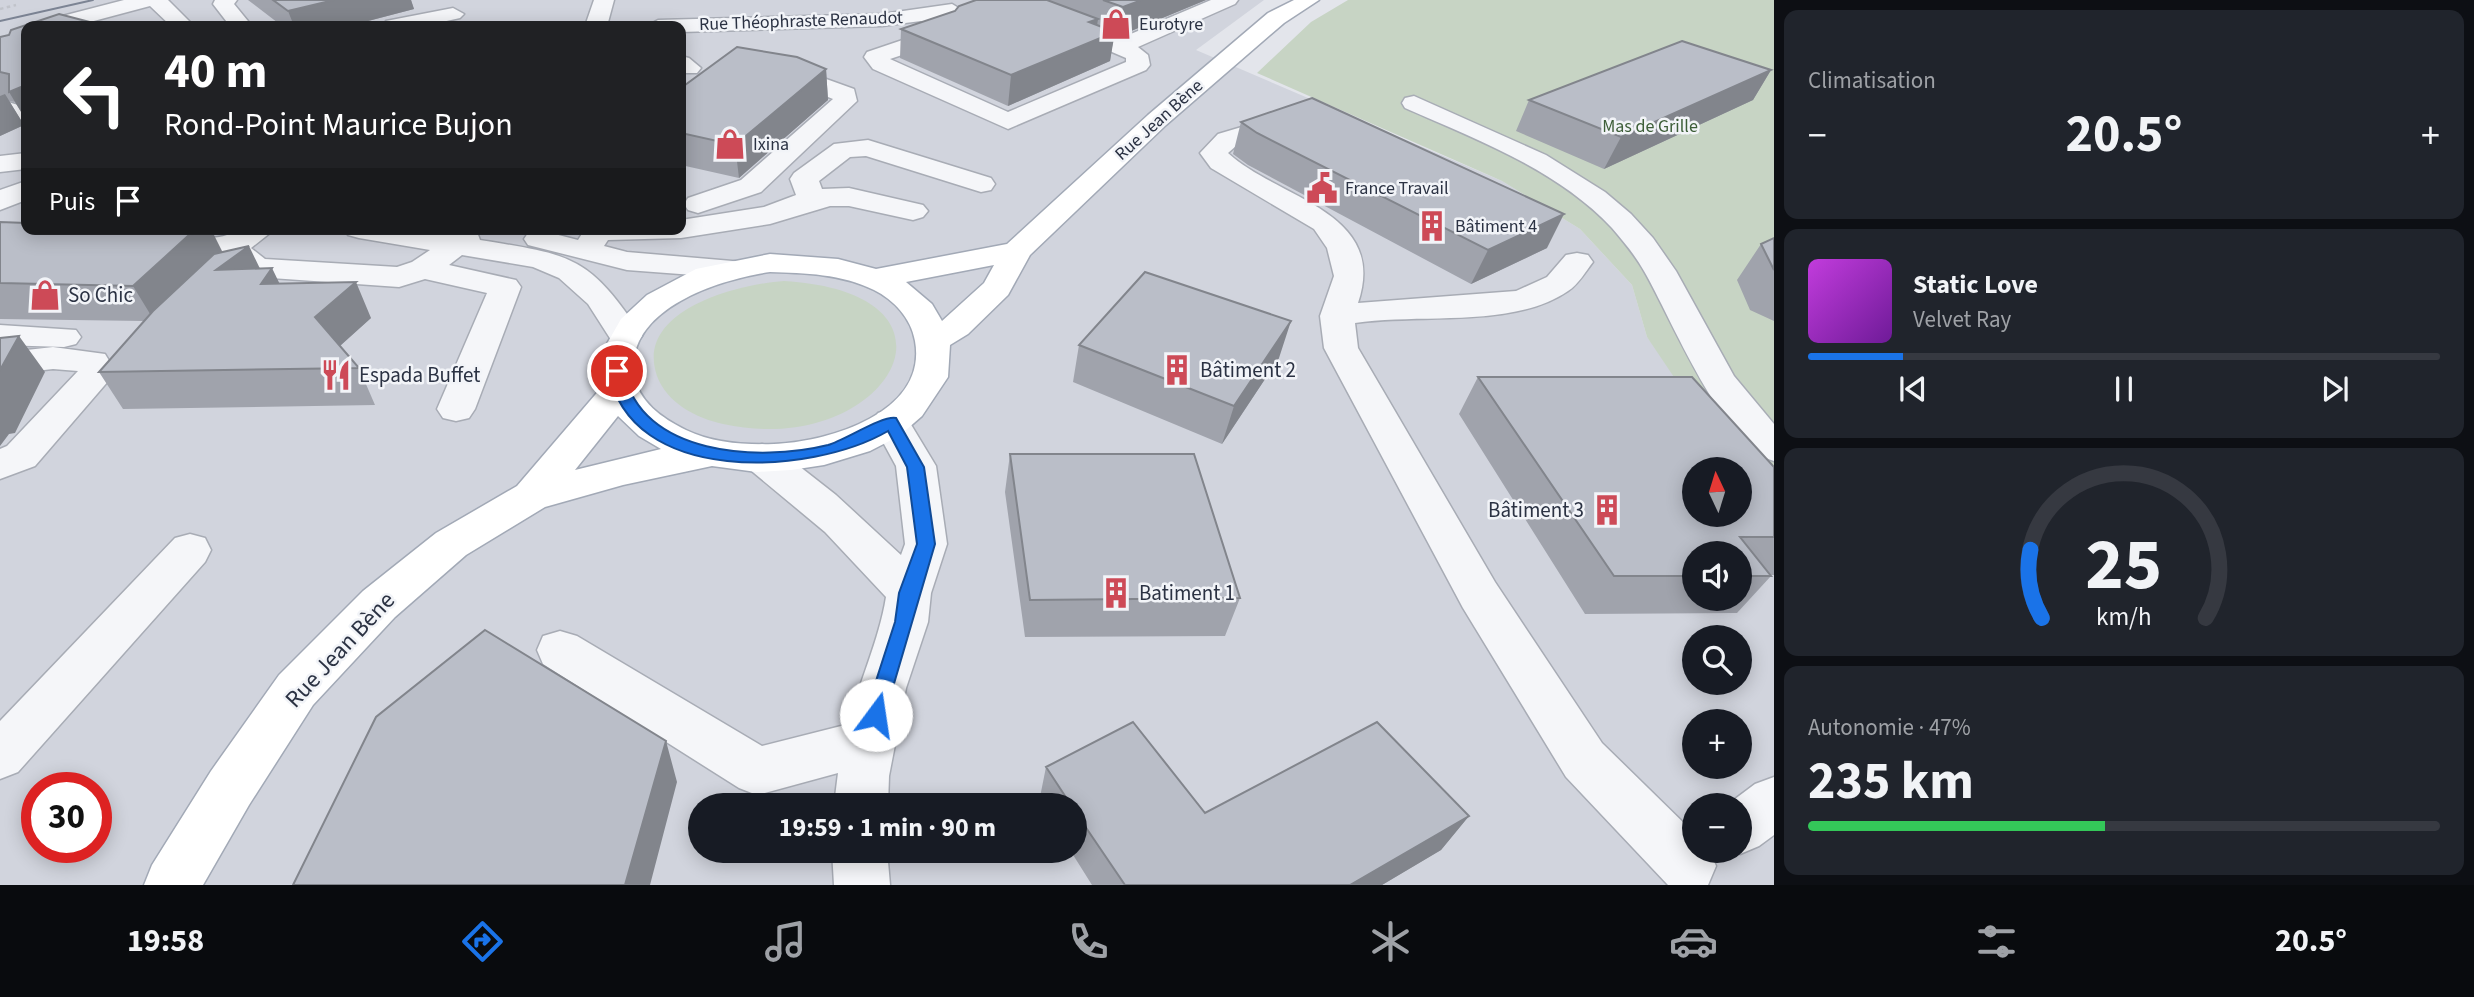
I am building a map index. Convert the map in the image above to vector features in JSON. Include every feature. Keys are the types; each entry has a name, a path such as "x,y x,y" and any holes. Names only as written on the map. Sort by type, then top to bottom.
{"main road":[{"name":"Rue Jean Bène","path":"933,341 956,327 997,288 1017,251 1157,120 1276,18 1309,0"},
{"path":"872,279 1017,251"},
{"path":"806,263 840,269 890,287 912,305 928,325 933,341 934,362 927,383 913,403 891,422 864,437 833,449 797,456 762,458 710,453 677,442 651,427 632,409 620,389 618,353 625,335 651,306 688,283 733,269 806,263"},
{"name":"Rue Jean Bène","path":"531,496 620,389"},
{"name":"Rue Jean Bène","path":"172,885 230,788 296,690 379,604 451,544 531,496 622,471 710,453"}],"street":[{"path":"70,21 148,0"},
{"path":"156,0 178,21"},
{"path":"227,0 223,4 237,21"},
{"path":"434,0 454,20"},
{"path":"598,21 604,0"},
{"name":"Rue Théophraste Renaudot","path":"671,21 695,12 850,10 927,15 984,0"},
{"path":"927,15 947,27 944,33 876,57 881,64 1008,121 1138,65 1137,55 1120,47 994,0"},
{"path":"1120,47 1228,0"},
{"path":"695,12 768,9"},
{"path":"691,213 751,186 845,101 845,94 764,63"},
{"path":"1414,103 1497,139 1603,205 1640,242 1657,266 1707,361 1736,408 1774,448"},
{"path":"0,107 21,113"},
{"path":"1272,126 1227,140 1213,153 1221,162 1324,223 1351,259 1350,282 1338,316 1341,348 1479,595 1584,760 1687,867"},
{"path":"812,199 804,179 844,150 851,148 868,148 981,184"},
{"path":"0,163 21,161"},
{"path":"0,201 21,191"},
{"path":"691,213 770,215 812,199 849,197 913,211"},
{"path":"220,280 244,258 257,235"},
{"path":"136,244 398,277 423,269 471,235 594,236 627,261 733,269"},
{"path":"471,235 565,267 580,276 598,293 625,335"},
{"path":"1338,316 1375,310 1473,306 1523,300 1558,284 1577,262"},
{"path":"423,269 505,287 456,410"},
{"path":"0,335 85,337"},
{"path":"0,364 53,358 93,362 98,372 21,456 0,465"},
{"path":"863,793 882,688 905,622 909,593 926,544 916,467 891,422"},
{"path":"762,458 813,495 862,541 909,593"},
{"path":"0,756 190,551"},
{"path":"560,650 757,771 870,742"},
{"path":"1752,819 1774,802"},
{"path":"860,863 862,885"}],"shaded area":[{"path":"0,0 1264,0 1196,50 1502,181 1580,229 1632,285 1647,337 1743,457 1682,457 1682,527 1752,527 1752,468 1774,496 1774,885 0,885"}],"green space":[{"name":"Mas de Grille","path":"1348,0 1774,0 1774,496 1752,474 1752,457 1734,457 1715,438 1647,337 1632,285 1580,229 1502,181 1257,73 1311,22"},
{"path":"784,281 846,292 882,313 896,341 890,370 867,398 830,419 781,429 723,424 703,418 675,401 657,376 654,353 661,334 675,318 718,295"}],"building":[{"path":"273,0 334,0 288,11"},
{"path":"976,0 1047,0 1098,19 1089,22 1115,32 1011,75 901,29 955,11 959,6"},
{"path":"1103,0 1142,0 1123,7"},
{"path":"59,14 86,21 38,21"},
{"path":"21,27 21,87 9,92 9,74 0,72 0,37 9,35 11,30"},
{"path":"1682,41 1771,70 1621,137 1529,100"},
{"path":"737,47 797,57 826,69 735,145 686,134 686,84"},
{"path":"1312,98 1564,214 1488,250 1257,133 1241,122"},
{"path":"0,222 21,223 21,235 191,235 133,286 0,283"},
{"path":"1774,238 1774,270 1761,244"},
{"path":"249,246 216,270 272,268 261,284 356,282 315,317 359,368 99,372 153,311 214,254"},
{"path":"1145,272 1291,321 1234,406 1079,345"},
{"path":"19,336 0,370 0,338"},
{"path":"1478,377 1692,377 1774,467 1774,537 1740,537 1743,541 1682,541 1682,576 1614,576"},
{"name":"Batiment 1","path":"1010,454 1194,454 1240,598 1030,600"},
{"path":"1752,552 1771,576 1752,576"},
{"path":"485,630 666,741 625,885 293,885 376,717"},
{"path":"1133,722 1205,813 1377,722 1469,816 1350,885 1125,885 1087,829 1087,793 1063,793 1046,767"}],"tram line":[{"path":"0,21 93,0"}],"place":[{"name":"Eurotyre","path":"1116,24"},
{"name":"Ixina","path":"730,144"},
{"name":"France Travail","path":"1322,188"},
{"name":"Bâtiment 4","path":"1432,226"},
{"name":"So Chic","path":"45,295"},
{"name":"Bâtiment 2","path":"1177,370"},
{"name":"Espada Buffet","path":"336,375"},
{"name":"Bâtiment 3","path":"1607,510"},
{"name":"Batiment 1","path":"1116,593"}],"route":[{"path":"617,371 620,389 632,409 651,427 677,442 710,453 762,458 797,456 833,449 864,437 891,422 916,467 926,544 909,593 905,622 882,688 876,715"}]}
